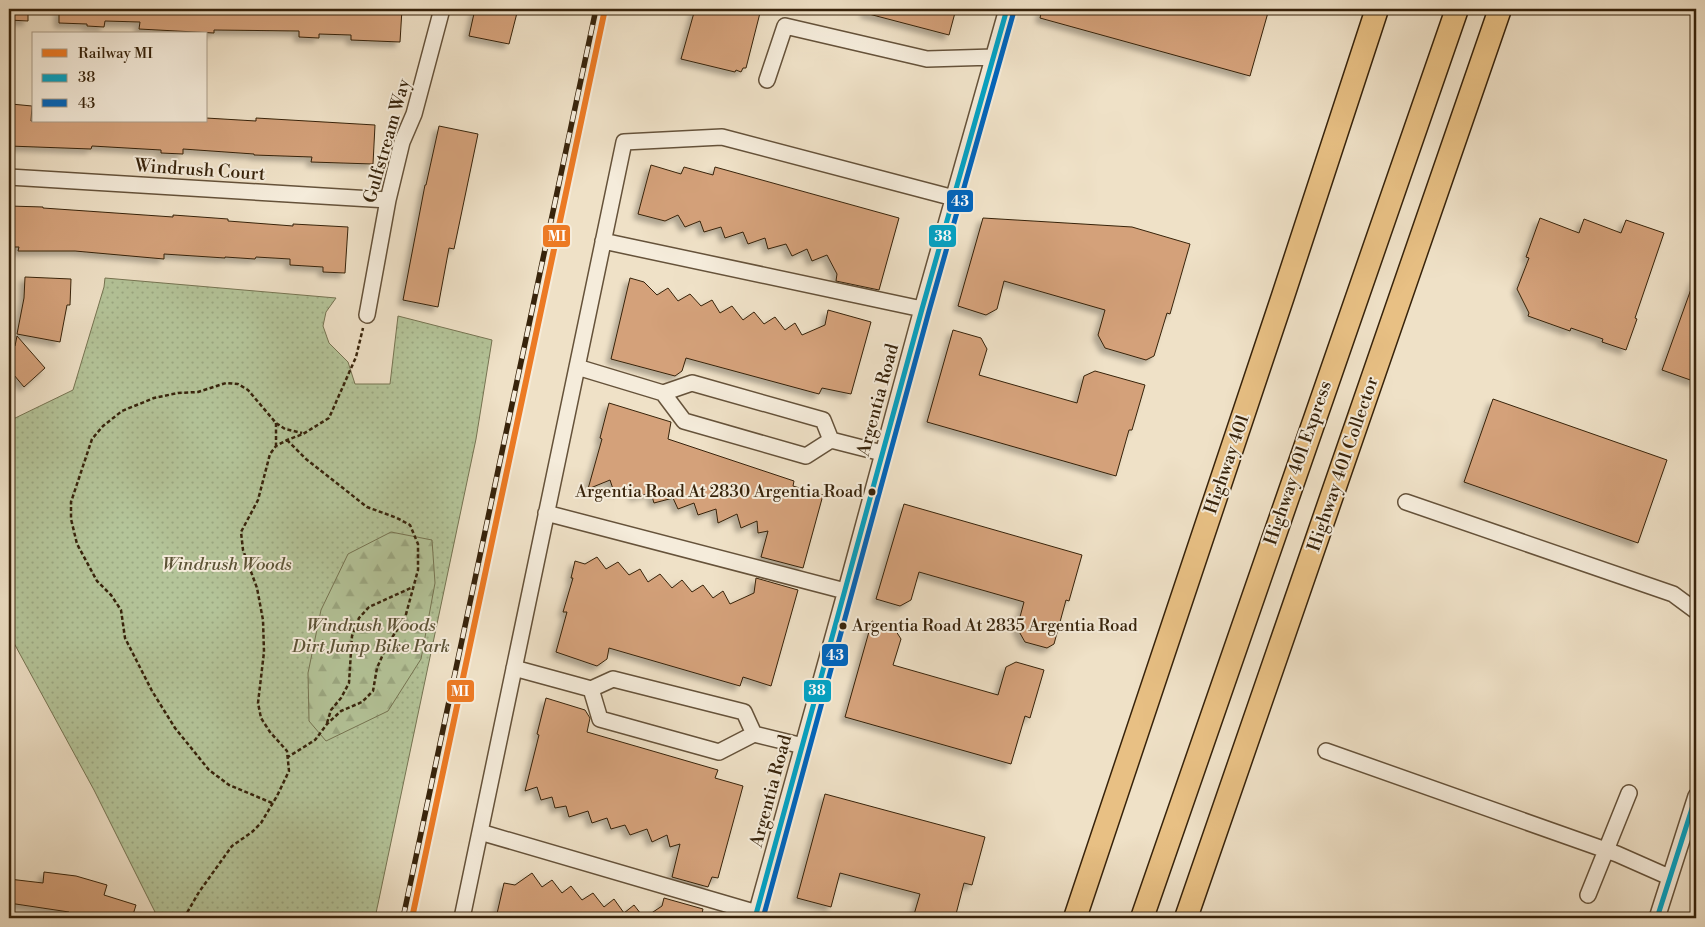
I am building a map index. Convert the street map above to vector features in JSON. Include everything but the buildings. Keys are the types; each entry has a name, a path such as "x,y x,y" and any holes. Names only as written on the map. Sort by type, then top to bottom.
{"highway":[{"name":"Highway 401","path":"1075,918 1377,9"},
{"name":"Highway 401 Express","path":"1142,918 1457,9"},
{"name":"Highway 401 Collector","path":"1186,918 1500,9"}],"street":[{"name":"Gulfstream Way","path":"367,315 388,200 402,142 414,114 442,9"},
{"name":"Argentia Road","path":"756,916 882,453 1007,9"},
{"path":"767,80 785,26 927,60 994,57"},
{"path":"462,918 624,142 722,137 954,198"},
{"name":"Windrush Court","path":"9,177 388,200"},
{"path":"603,241 922,309"},
{"path":"577,367 663,393 692,383 823,420 831,440"},
{"path":"663,393 684,421 806,456 831,440 882,453"},
{"path":"1406,502 1673,594 1696,611"},
{"path":"546,513 845,592"},
{"path":"514,668 591,689 613,679 744,712 754,734"},
{"path":"591,689 600,719 719,752 754,734 803,746"},
{"path":"1326,751 1607,851 1669,877"},
{"path":"1588,895 1629,792"},
{"path":"1656,918 1696,796"},
{"path":"480,832 756,916"}],"path":[{"path":"184,918 199,892 232,846 252,832 261,822 289,771 287,751 270,732 261,718 258,703 264,652 263,620 256,588 243,550 241,532 258,500 270,454 276,446 303,434 329,418 356,357 367,315"},
{"path":"273,803 229,785 209,770 175,728 152,691 125,638 121,610 111,595 97,581 77,544 71,519 72,502 92,439 103,426 122,411 154,398 178,393 198,392 226,383 238,384 248,390 276,423 285,429 303,434"},
{"path":"276,423 276,446"},
{"path":"287,440 306,459 368,507 410,525 418,544 418,570 405,618 387,645 377,668 373,691 362,702 341,712 327,724 315,740 288,757"},
{"path":"327,724 331,710 341,698 348,683 352,636 359,618 369,607 413,587"}],"green space":[{"name":"Windrush Woods","path":"105,278 336,298 326,312 323,326 329,343 348,362 355,384 390,384 398,316 492,340 476,439 375,918 158,918 94,790 9,634 9,421 73,390 104,287"},
{"name":"Windrush Woods Dirt Jump Bike Park","path":"391,532 432,540 435,583 421,659 388,711 326,741 309,721 308,673 321,610 348,554"}],"railway":[{"path":"403,918 596,9"}],"rail line":[{"name":"MI","path":"412,918 605,9"}],"transit line":[{"name":"38","path":"755,918 922,309 1007,9"},
{"name":"43","path":"763,918 929,311 1014,11"},
{"name":"38","path":"1657,918 1696,796"}],"place":[{"name":"Argentia Road At 2830 Argentia Road","path":"872,492"},
{"name":"Argentia Road At 2835 Argentia Road","path":"843,626"}]}
